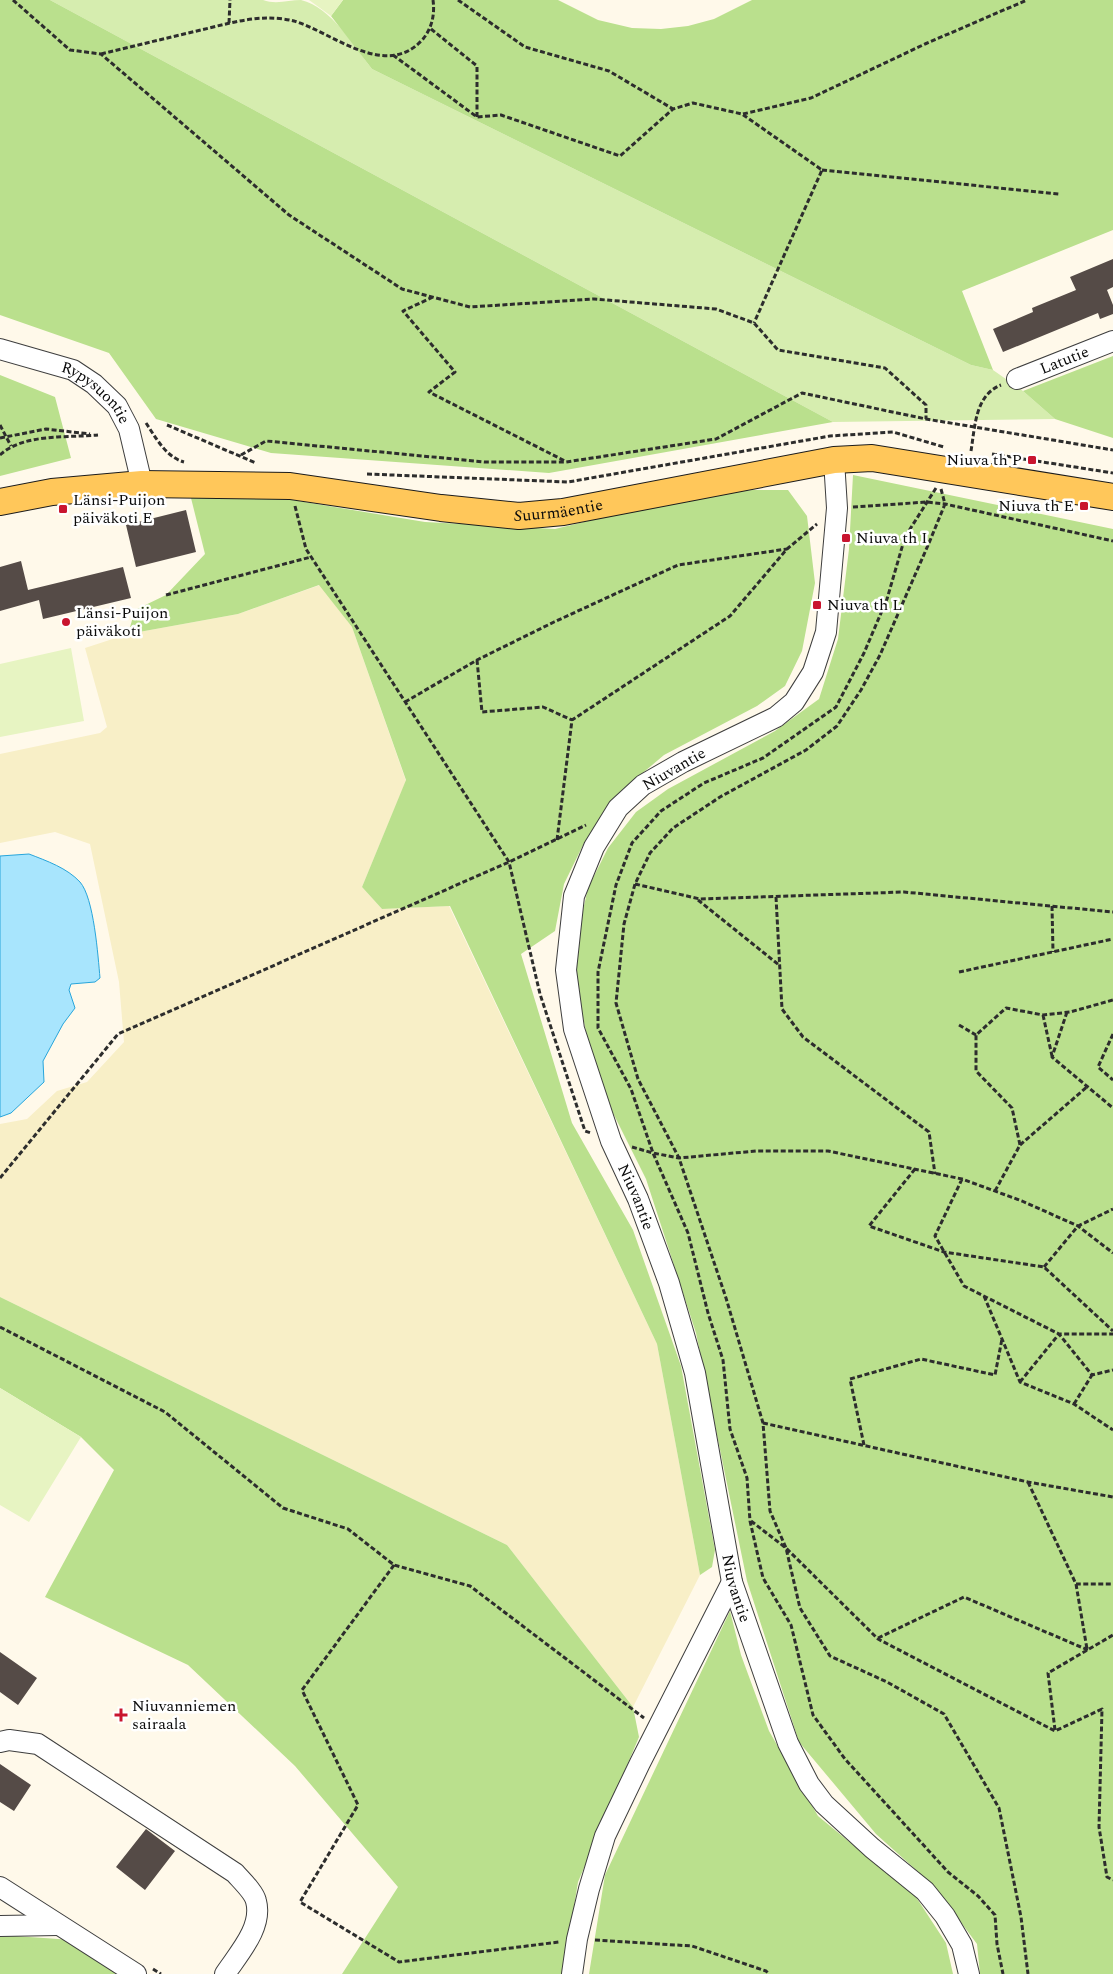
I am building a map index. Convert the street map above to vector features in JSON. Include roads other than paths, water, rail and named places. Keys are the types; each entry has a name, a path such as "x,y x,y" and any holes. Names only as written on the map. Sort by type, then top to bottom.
{"main road":[{"name":"Suurmäentie","path":"0,502 52,492 142,484 290,486 441,508 519,516 563,512 834,460 872,458 1113,497"}],"street":[{"name":"Latutie","path":"1016,379 1113,341"},
{"name":"Rypysuontie","path":"0,349 73,370 94,384 117,406 129,429 142,484"},
{"name":"Niuvantie","path":"834,460 837,508 826,632 813,672 794,702 776,717 683,762 642,785 618,808 594,847 574,896 566,970 574,1029 611,1140 638,1199 666,1273 695,1373 732,1582 788,1742 809,1784 824,1804 872,1848 925,1891 945,1916 962,1945 969,1974"},
{"path":"572,1974 577,1939 589,1889 605,1836 640,1762 659,1729 732,1582"},
{"path":"0,1742 9,1740 38,1744 236,1873 256,1900 257,1921 226,1974"},
{"path":"0,1887 136,1974"},
{"path":"0,1926 58,1925"}],"water":[{"path":"29,854 56,865 69,873 80,882 85,890 95,928 100,978 95,982 71,984 69,990 75,1008 63,1024 43,1061 44,1082 11,1113 0,1117 0,856"}],"place":[{"name":"Niuva th P","path":"1032,460"},
{"name":"Niuva th E","path":"1084,506"},
{"name":"Länsi-Puijon päiväkoti E","path":"63,509"},
{"name":"Niuva th I","path":"846,538"},
{"name":"Niuva th L","path":"817,605"},
{"name":"Länsi-Puijon päiväkoti","path":"66,622"},
{"name":"Niuvanniemen sairaala","path":"121,1715"}]}
